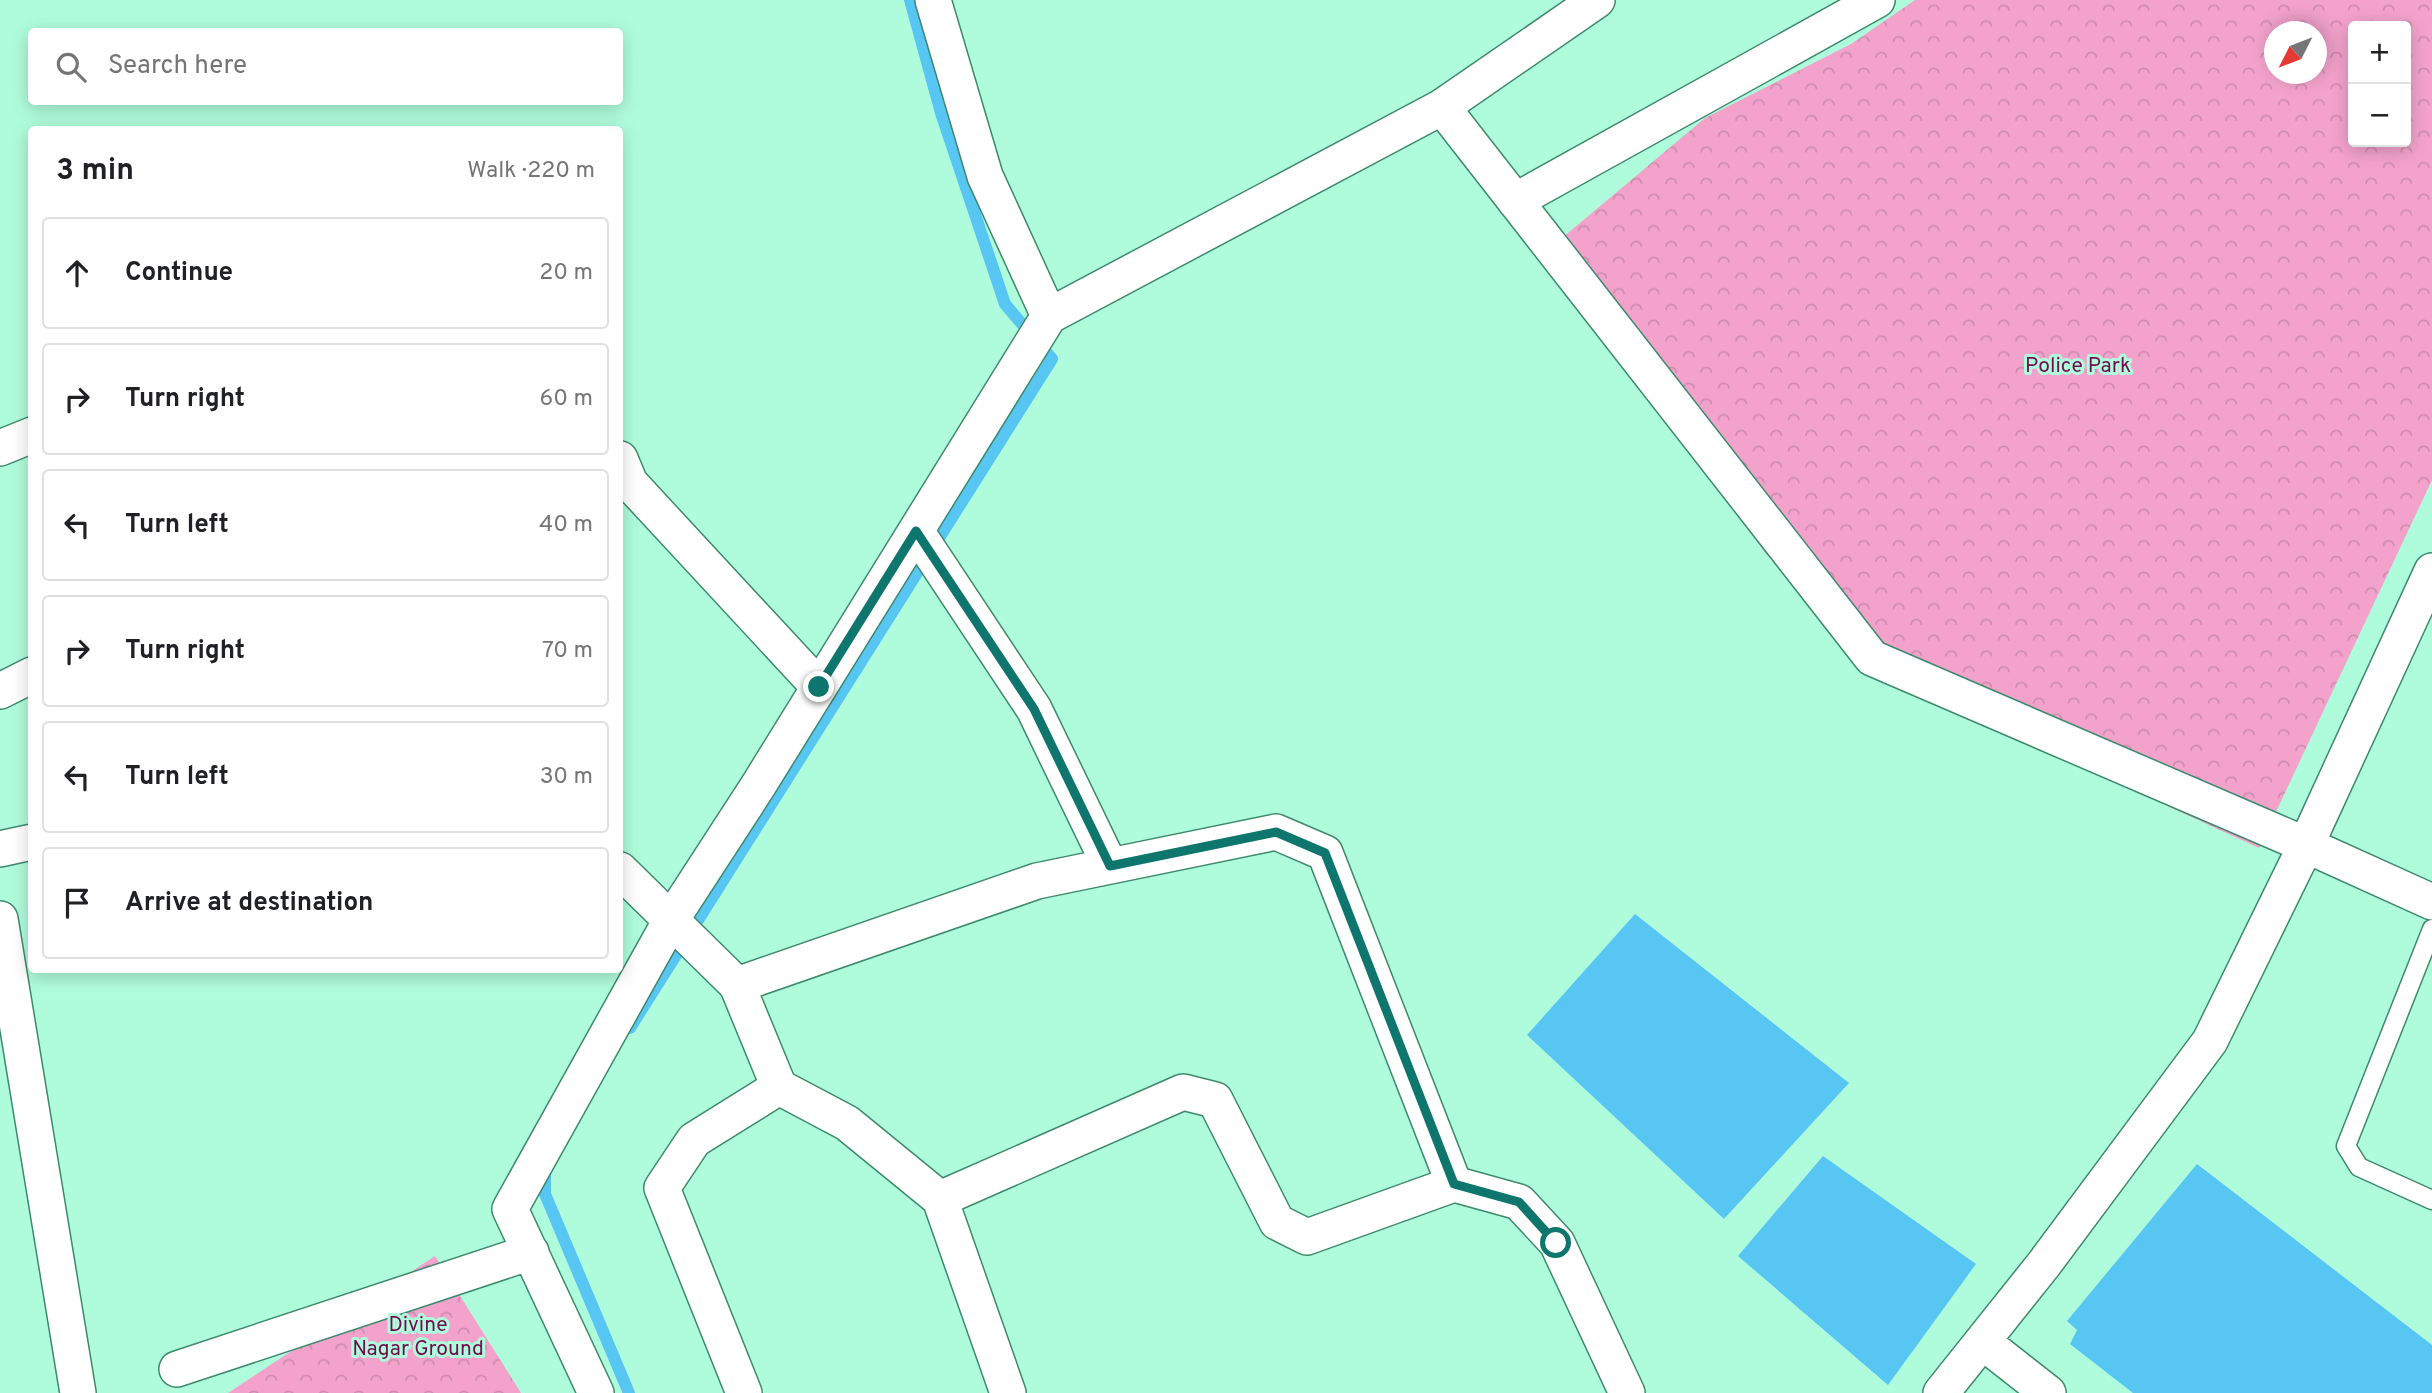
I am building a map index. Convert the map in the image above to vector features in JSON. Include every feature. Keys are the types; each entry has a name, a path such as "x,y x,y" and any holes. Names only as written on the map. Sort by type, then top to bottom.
{"street":[{"path":"933,0 985,176 1049,316"},
{"path":"596,1393 510,1209 671,920 1049,316 1442,107 1597,0"},
{"path":"1515,201 1877,0"},
{"path":"1442,107 1872,658 2432,902"},
{"path":"0,448 28,437"},
{"path":"623,466 630,482 819,687"},
{"path":"916,531 1034,709 1110,866"},
{"path":"1941,1393 1983,1342 2210,1041 2306,845 2432,571"},
{"path":"0,691 28,677"},
{"path":"737,985 1037,881 1276,832 1325,853 1454,1184"},
{"path":"0,849 28,843"},
{"path":"623,873 737,985 779,1087 847,1122 940,1199 1008,1393"},
{"path":"0,919 78,1393"},
{"path":"744,1393 662,1188 694,1140 779,1087"},
{"path":"940,1199 1184,1092 1215,1100 1277,1222 1307,1237 1454,1184 1519,1202 1556,1243 1627,1393"},
{"path":"177,1369 531,1252"},
{"path":"1983,1342 2048,1393"}],"lane":[{"path":"2432,929 2346,1146 2359,1167 2432,1200"}],"green space":[{"name":"Police Park","path":"1915,0 2432,0 2432,480 2259,848 2017,737 1878,662 1766,554 1624,353 1562,238 1705,118 1851,44"},
{"name":"Divine Nagar Ground","path":"435,1256 521,1393 228,1393"}],"water":[{"path":"1635,914 1849,1083 1724,1219 1527,1035"},
{"path":"1823,1156 1976,1264 1888,1385 1738,1256"},
{"path":"2197,1164 2432,1345 2432,1393 2133,1393 2070,1344 2077,1330 2067,1321"}],"waterway":[{"path":"630,1028 1052,359 1005,304 941,113 910,0"},
{"path":"545,1165 545,1194 629,1393"}],"route":[{"path":"819,687 916,531 1034,709 1110,866 1276,832 1325,853 1454,1184 1519,1202 1556,1243"}]}
